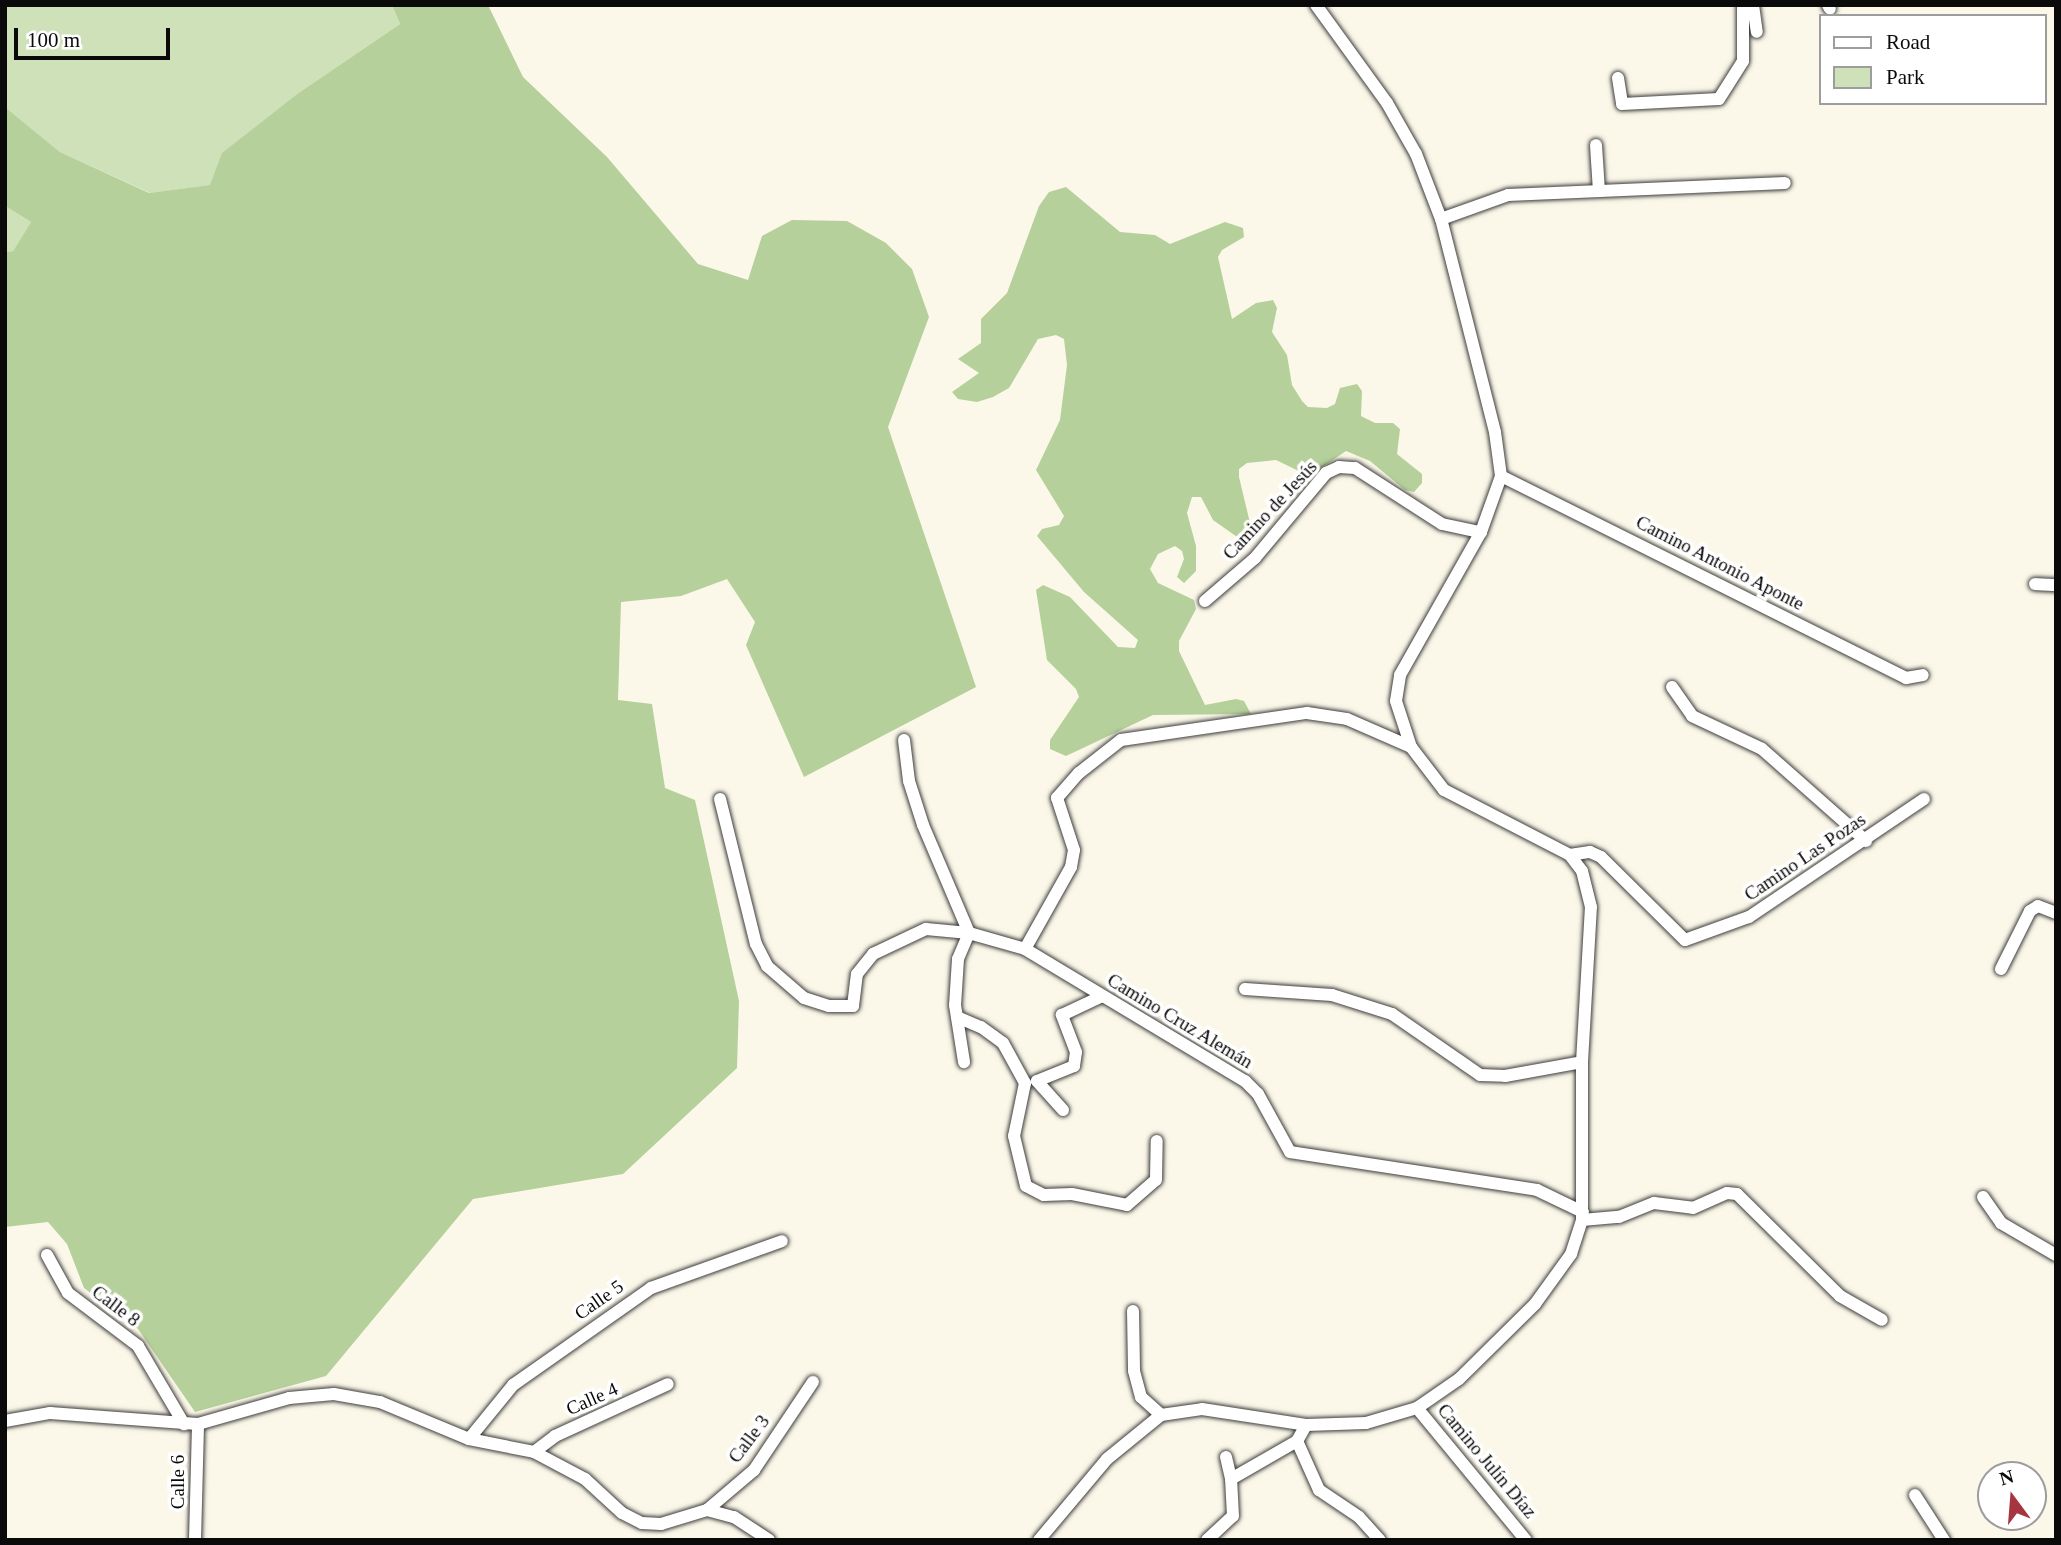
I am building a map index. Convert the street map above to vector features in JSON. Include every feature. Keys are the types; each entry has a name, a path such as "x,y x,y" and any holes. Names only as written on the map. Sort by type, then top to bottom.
{"street":[{"path":"1039,1540 1107,1459 1161,1415 1202,1409 1306,1426 1366,1423 1417,1408 1459,1378 1535,1304 1571,1254 1582,1216 1582,1062 1591,907 1582,871 1570,855 1444,790 1411,747 1396,701 1400,675 1481,532 1501,476 1495,432 1441,219 1416,154 1393,113 1316,5"},
{"path":"1618,78 1622,104 1719,99 1742,61 1743,5"},
{"path":"1753,5 1757,32"},
{"path":"1596,145 1599,191"},
{"path":"1441,219 1508,195 1785,183"},
{"name":"Camino de Jesús","path":"1205,601 1255,558 1326,473 1339,467 1355,468 1442,524 1481,532"},
{"name":"Camino Antonio Aponte","path":"1501,476 1906,678 1923,675"},
{"path":"2035,584 2056,585"},
{"path":"1672,687 1692,716 1762,749 1866,841"},
{"path":"1025,949 1071,867 1073,850 1057,799 1079,773 1121,740 1307,713 1347,719 1411,747"},
{"path":"904,740 909,781 923,825 969,933 958,959 957,1017 964,1062"},
{"name":"Camino Cruz Alemán","path":"720,799 756,944 767,966 804,998 829,1006 853,1006 857,974 873,954 926,929 969,933 1025,949 1100,997 1245,1081 1258,1094 1290,1152 1537,1190 1582,1216"},
{"name":"Camino Las Pozas","path":"1570,855 1590,852 1601,857 1685,940 1749,917 1866,841 1924,799"},
{"path":"2001,969 2030,911 2038,906 2056,913"},
{"path":"1245,989 1332,995 1392,1014 1480,1074 1505,1076 1582,1062"},
{"path":"1063,1110 1037,1081 1074,1066 1076,1052 1062,1015 1100,997"},
{"path":"957,1017 981,1027 1003,1043 1026,1083 1014,1136 1026,1186 1044,1195 1072,1194 1127,1205 1156,1180 1157,1141"},
{"path":"1582,1216 1619,1217 1654,1203 1693,1208 1727,1193 1737,1194 1840,1296 1882,1320"},
{"path":"1983,1198 2001,1223 2056,1255"},
{"name":"Calle 5","path":"469,1438 513,1385 651,1288 782,1241"},
{"name":"Calle 8","path":"47,1255 68,1293 138,1346 184,1424"},
{"path":"1133,1311 1134,1371 1141,1397 1161,1415"},
{"name":"Calle 3","path":"707,1510 754,1470 813,1382"},
{"name":"Calle 4","path":"534,1452 555,1436 668,1384"},
{"path":"5,1422 50,1413 198,1423 321,1393 380,1402 469,1438 534,1452 584,1479 622,1513 642,1523 661,1524 707,1510 734,1517 769,1540"},
{"name":"Camino Julín Díaz","path":"1417,1408 1526,1540"},
{"name":"Calle 6","path":"195,1540 198,1423"},
{"path":"1231,1479 1297,1441 1306,1426"},
{"path":"1297,1441 1319,1490 1359,1517 1380,1540"},
{"path":"1207,1540 1233,1516 1231,1479 1226,1458"},
{"path":"1915,1495 1944,1540"}],"green space":[{"path":"5,5 392,5 400,24 300,92 211,185 150,193 60,152 5,107"},
{"path":"392,5 488,5 523,77 607,157 698,264 748,280 762,236 792,220 847,221 886,243 912,269 929,317 888,427 976,687 804,777 746,645 755,622 727,579 681,596 621,602 618,700 652,704 665,788 695,800 739,1001 737,1068 623,1174 473,1199 326,1376 195,1412 138,1329 84,1288 67,1244 48,1222 5,1227 5,252 13,251 31,222 5,206 5,107 60,152 149,193 210,185 222,153 300,92 400,24"},
{"path":"1066,187 1120,232 1155,235 1170,244 1225,222 1243,228 1244,237 1222,250 1218,257 1232,319 1256,303 1273,300 1277,308 1272,332 1287,355 1292,385 1302,401 1308,407 1327,408 1335,404 1340,388 1357,384 1362,391 1361,416 1375,423 1393,423 1400,429 1397,454 1422,474 1422,483 1414,492 1405,490 1370,461 1346,451 1309,476 1276,460 1247,463 1239,469 1239,477 1251,527 1240,539 1213,520 1201,497 1192,497 1187,513 1196,546 1196,571 1184,583 1177,577 1184,559 1182,551 1175,546 1158,554 1150,569 1158,583 1194,600 1196,609 1179,641 1179,651 1205,705 1236,699 1244,701 1251,714 1153,715 1066,756 1050,749 1050,740 1079,697 1076,689 1047,660 1036,590 1043,585 1070,597 1118,647 1135,648 1138,640 1084,592 1037,536 1042,529 1059,525 1064,516 1036,470 1060,420 1067,365 1064,339 1056,335 1038,339 1009,388 993,397 977,402 958,399 952,392 979,373 958,359 981,343 981,319 1007,293 1039,206 1049,192"},
{"path":"5,206 31,222 13,251 5,252"}]}
